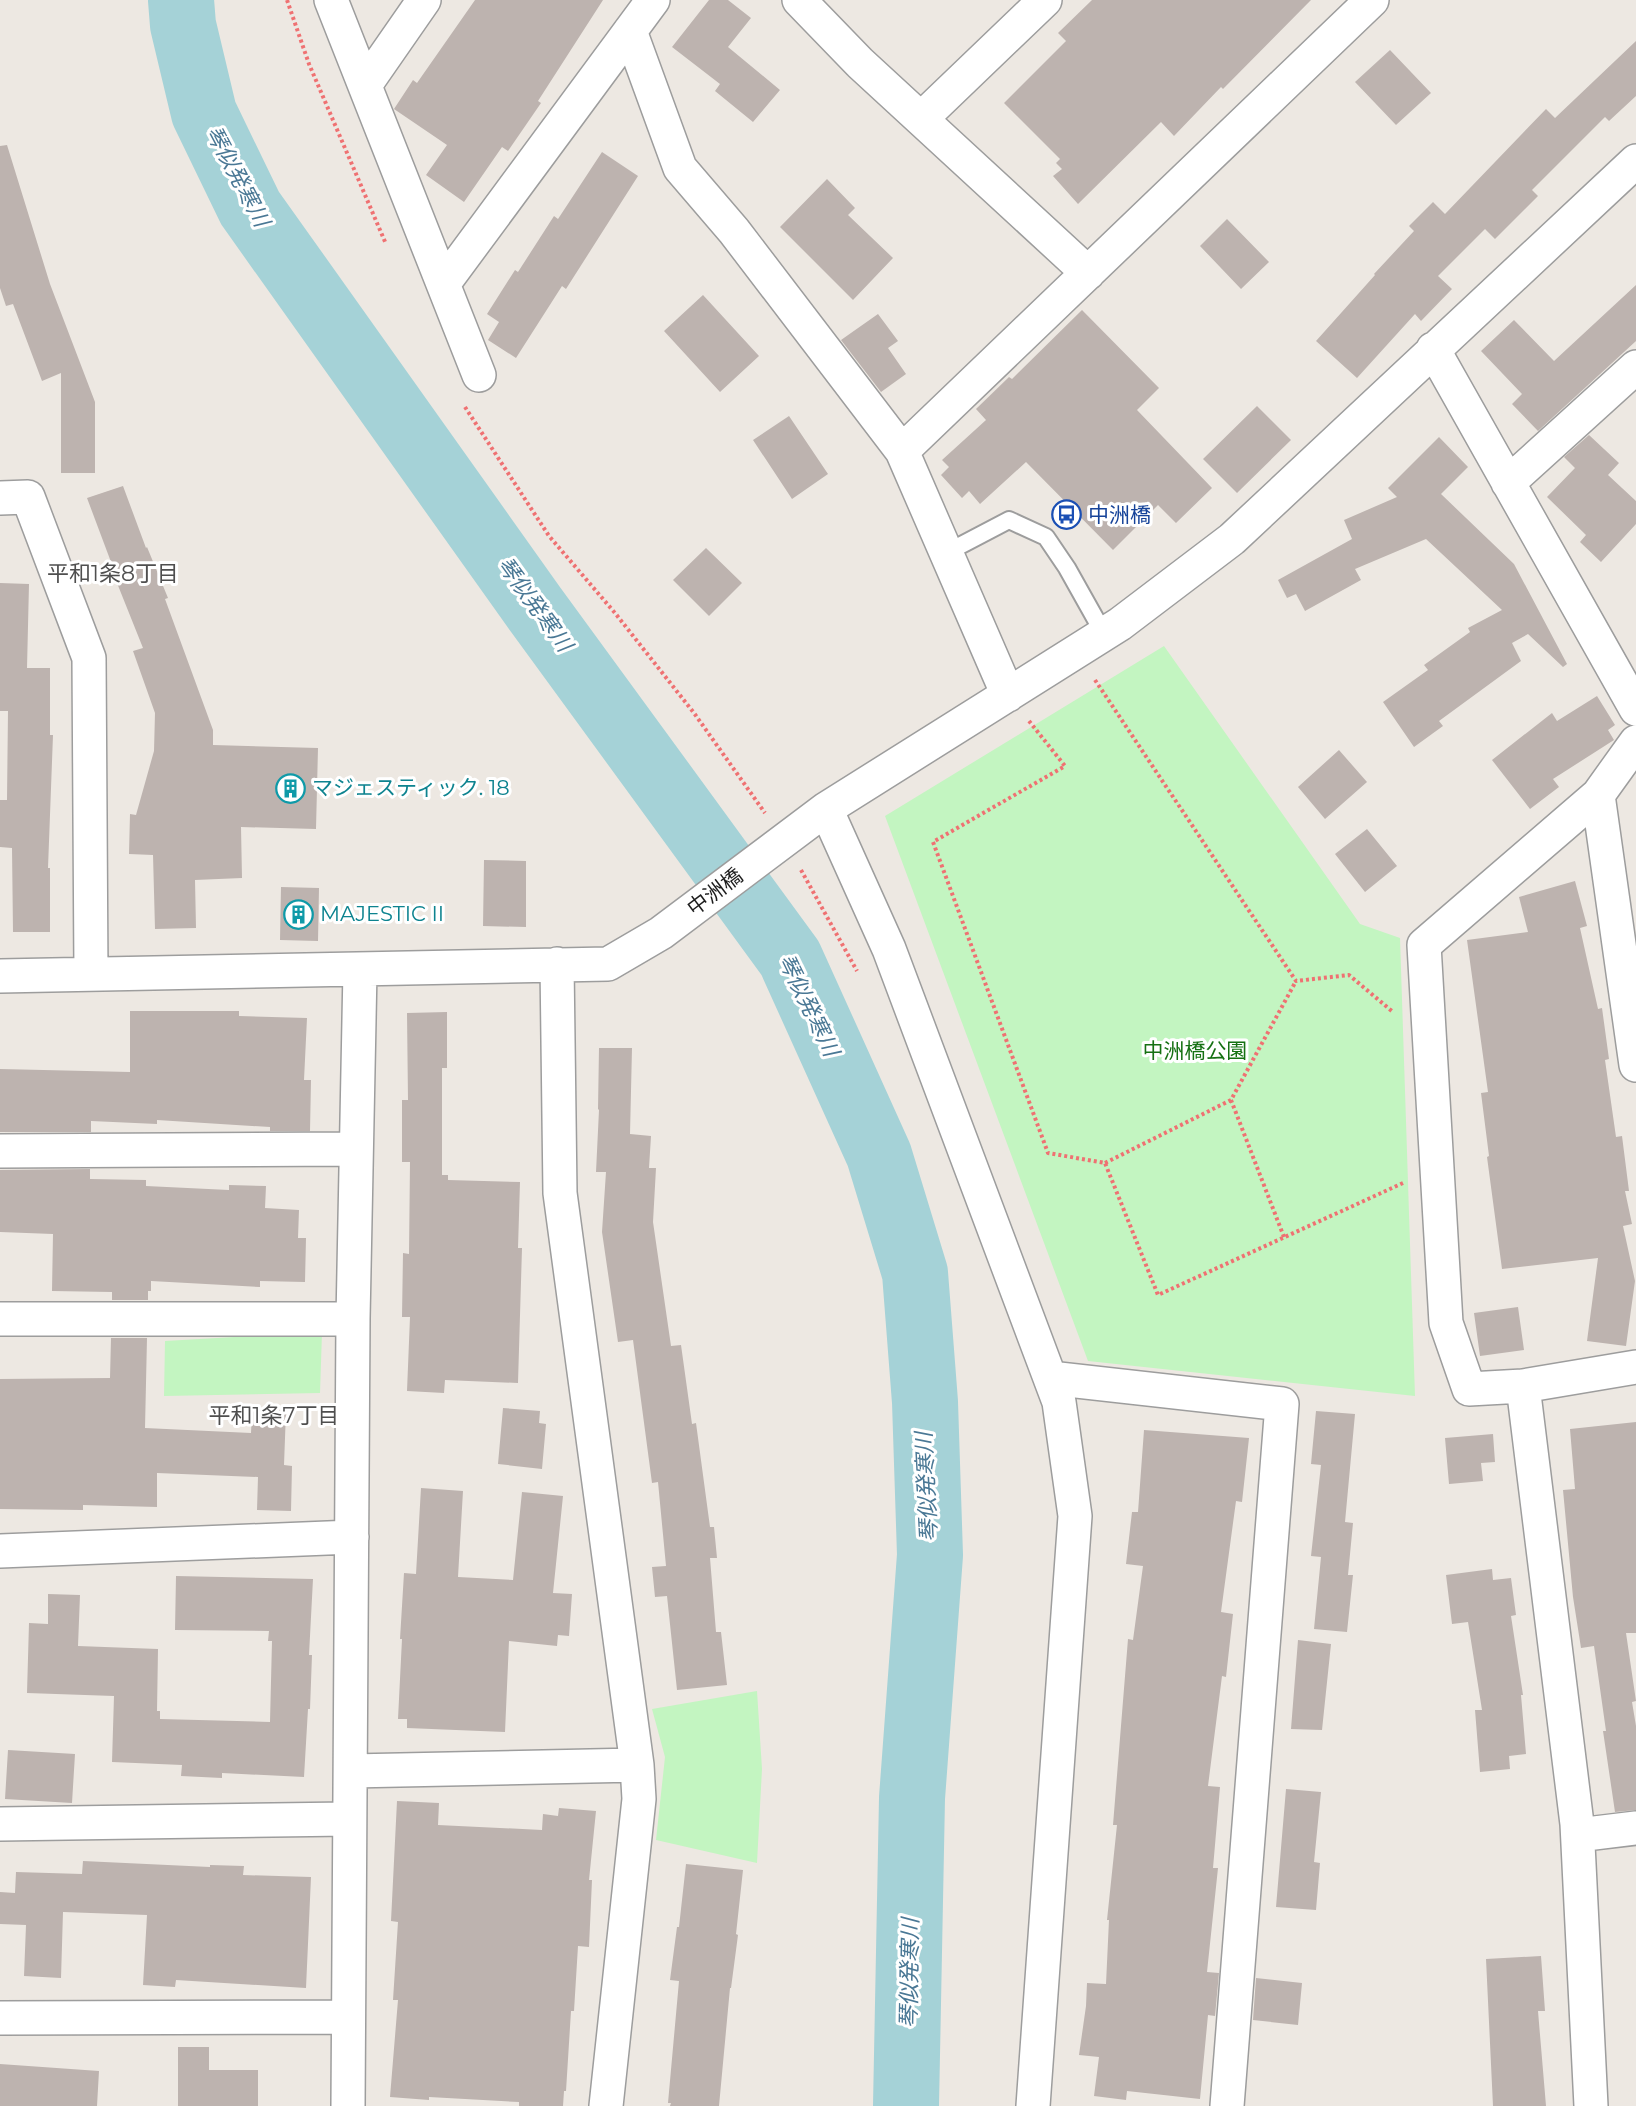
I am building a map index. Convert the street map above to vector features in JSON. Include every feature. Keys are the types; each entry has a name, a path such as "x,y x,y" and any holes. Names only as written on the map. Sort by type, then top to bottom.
{"street":[{"path":"331,0 444,283 470,388"},
{"path":"365,84 423,0"},
{"path":"444,283 652,0"},
{"path":"921,119 1045,0"},
{"path":"902,451 1372,0"},
{"path":"806,2 860,63 1088,273"},
{"path":"630,31 681,168 734,231 902,451 1008,695"},
{"name":"中洲橋","path":"0,976 608,964 661,933 826,809 1104,634 1232,539 1636,161"},
{"path":"1433,349 1636,709"},
{"path":"1508,483 1636,367"},
{"path":"0,498 28,497 89,658 91,974"},
{"path":"1636,742 1598,795 1424,945 1446,1323 1469,1389 1523,1386 1636,1367"},
{"path":"1598,795 1636,1065"},
{"path":"826,809 890,949 1059,1401 1075,1516 1033,2106"},
{"path":"557,964 560,1193 638,1765 639,1799 606,2106"},
{"path":"348,2106 348,1819 351,1771 353,1319 360,970"},
{"path":"0,1151 356,1149"},
{"path":"0,1318 353,1319"},
{"path":"1050,1378 1282,1404 1227,2106"},
{"path":"1523,1386 1578,1835 1592,2106"},
{"path":"0,1551 352,1537"},
{"path":"351,1771 638,1765"},
{"path":"0,1824 348,1819"},
{"path":"1578,1835 1636,1828"},
{"path":"0,2018 348,2017"}],"lane":[{"path":"946,553 1009,519 1046,537 1067,568 1104,634"}],"path":[{"path":"287,0 309,64 389,250"},
{"path":"470,388 467,412 549,536 615,613 694,712 861,980"},
{"path":"1077,652 1296,981"},
{"path":"1008,695 1065,766 933,842 1048,1153 1105,1163 1231,1100 1296,981"},
{"path":"1296,981 1349,975 1430,1044"},
{"path":"1231,1100 1284,1237"},
{"path":"1105,1163 1158,1295 1437,1168"}],"green space":[{"name":"中洲橋公園","path":"1164,646 1360,924 1400,938 1415,1396 1088,1361 885,816"},
{"path":"322,1332 320,1393 164,1396 165,1341"},
{"path":"757,1691 762,1769 757,1863 656,1840 665,1757 652,1709"}],"building":[{"path":"475,0 603,0 538,101 541,103 508,151 502,147 464,202 426,175 447,145 394,109 413,80 417,83"},
{"path":"709,0 728,0 751,18 728,47 780,90 753,122 715,91 720,84 672,47"},
{"path":"1092,0 1311,0 1174,136 1161,122 1078,204 1053,176 1062,169 1056,163 1060,159 1004,103 1066,41 1058,33"},
{"path":"1636,41 1636,96 1609,121 1605,117 1532,190 1538,196 1495,239 1485,229 1438,276 1452,289 1421,321 1415,314 1357,378 1316,341 1414,231 1409,226 1433,202 1445,214 1546,109 1555,118"},
{"path":"1390,50 1431,93 1396,125 1355,82"},
{"path":"7,145 50,284 95,402 95,473 61,473 61,373 42,381 13,304 6,306 0,288 0,146"},
{"path":"602,152 638,176 566,289 562,286 516,358 488,340 499,322 487,314 515,270 518,272 554,216 558,219"},
{"path":"827,179 855,208 848,215 893,258 853,300 780,227"},
{"path":"1227,219 1269,262 1241,289 1200,246"},
{"path":"1636,285 1636,341 1538,431 1512,404 1522,394 1481,351 1514,320 1554,361"},
{"path":"703,295 759,356 720,392 664,331"},
{"path":"1082,310 1159,388 1137,410 1212,488 1176,523 1158,505 1113,550 1026,462 980,504 969,491 962,498 941,475 949,467 942,460 986,420 976,409 1009,377 1012,379"},
{"path":"878,314 898,341 888,348 906,374 881,392 841,340"},
{"path":"1257,406 1291,440 1237,493 1203,459"},
{"path":"789,416 828,474 792,499 753,440"},
{"path":"1589,435 1619,463 1608,475 1636,501 1636,524 1601,562 1580,542 1586,535 1547,497 1575,468 1564,457"},
{"path":"1439,437 1468,467 1441,494 1514,564 1567,664 1563,667 1528,634 1512,643 1521,661 1439,721 1443,726 1414,747 1383,702 1428,670 1424,665 1470,632 1468,628 1502,610 1426,539 1355,569 1361,580 1305,611 1296,594 1287,598 1278,580 1352,539 1344,520 1397,497 1388,488"},
{"path":"123,486 168,598 165,599 213,730 213,745 318,748 316,829 241,827 242,878 195,880 196,928 155,929 153,855 129,854 130,814 136,815 154,751 155,713 133,651 143,648 109,563 111,562 87,498"},
{"path":"706,548 742,583 709,616 673,580"},
{"path":"0,583 29,584 27,668 50,668 50,735 53,735 48,868 50,868 50,932 13,932 12,848 0,847 0,800 7,800 8,711 0,711"},
{"path":"1597,696 1615,725 1608,730 1614,740 1553,779 1559,787 1530,809 1492,760 1552,713 1557,721"},
{"path":"1339,750 1367,782 1325,819 1298,787"},
{"path":"1367,829 1397,866 1365,892 1335,854"},
{"path":"484,860 526,861 526,927 483,926"},
{"path":"1575,881 1587,926 1580,928 1598,1009 1602,1008 1609,1059 1605,1060 1616,1137 1622,1136 1629,1191 1625,1191 1632,1224 1623,1226 1635,1281 1626,1346 1587,1341 1598,1258 1502,1269 1487,1157 1489,1156 1481,1093 1488,1092 1467,940 1528,932 1519,897"},
{"name":"MAJESTIC II","path":"281,887 319,888 318,941 280,940"},
{"path":"130,1011 239,1011 239,1016 307,1018 304,1080 311,1080 310,1131 270,1131 270,1127 157,1120 157,1124 91,1121 91,1132 0,1132 0,1069 130,1072"},
{"path":"447,1012 447,1068 442,1068 442,1175 448,1175 448,1180 520,1182 518,1248 522,1248 518,1383 445,1380 444,1393 407,1391 410,1317 402,1317 403,1253 409,1254 410,1162 402,1162 402,1100 408,1100 407,1013"},
{"path":"599,1048 632,1048 630,1134 651,1136 649,1168 656,1168 653,1222 671,1346 681,1345 692,1424 696,1423 710,1527 714,1527 717,1558 710,1558 716,1632 721,1632 727,1685 677,1690 667,1596 655,1597 652,1567 666,1566 658,1482 652,1483 633,1340 618,1342 602,1232 606,1172 596,1172"},
{"path":"90,1169 90,1179 146,1180 146,1186 229,1190 229,1185 266,1186 265,1208 299,1210 298,1238 306,1238 305,1282 260,1281 260,1287 151,1281 148,1300 112,1300 112,1292 52,1291 53,1234 0,1232 0,1170"},
{"path":"1518,1307 1524,1350 1480,1356 1474,1313"},
{"path":"111,1338 147,1338 145,1428 251,1433 252,1410 286,1411 284,1465 292,1466 291,1511 257,1510 258,1477 157,1473 157,1507 83,1505 83,1510 0,1509 0,1379 110,1378"},
{"path":"503,1408 540,1411 539,1423 546,1424 542,1469 498,1464"},
{"path":"1316,1411 1355,1414 1345,1522 1353,1523 1348,1575 1353,1575 1347,1632 1314,1629 1321,1557 1311,1556 1321,1465 1311,1464"},
{"path":"1636,1422 1636,1633 1626,1633 1636,1701 1632,1702 1636,1726 1636,1810 1615,1812 1594,1646 1581,1648 1573,1597 1563,1490 1575,1489 1570,1429"},
{"path":"1144,1430 1249,1438 1242,1502 1236,1501 1221,1612 1233,1614 1226,1677 1222,1676 1208,1786 1220,1787 1213,1868 1218,1868 1207,1972 1219,1973 1215,2016 1208,2015 1200,2099 1127,2091 1126,2100 1094,2096 1099,2057 1079,2055 1087,1983 1106,1984 1109,1920 1107,1920 1117,1825 1113,1825 1128,1639 1133,1640 1143,1566 1126,1564 1132,1512 1138,1512"},
{"path":"1493,1434 1495,1462 1481,1463 1483,1481 1449,1484 1445,1438"},
{"path":"421,1488 463,1491 458,1577 513,1580 522,1492 563,1496 553,1593 572,1594 569,1636 558,1635 557,1646 509,1641 505,1732 407,1728 407,1719 398,1719 404,1573 416,1574"},
{"path":"1492,1569 1493,1580 1511,1578 1516,1615 1511,1616 1523,1695 1521,1695 1526,1754 1509,1756 1510,1769 1480,1772 1475,1710 1482,1710 1468,1622 1452,1624 1446,1575"},
{"path":"176,1576 313,1579 309,1655 312,1655 310,1709 308,1709 304,1777 222,1773 222,1778 181,1776 182,1765 112,1762 114,1696 27,1693 29,1623 48,1624 48,1594 80,1595 78,1646 158,1649 157,1711 160,1711 160,1719 270,1722 272,1641 268,1641 269,1631 175,1630"},
{"path":"1298,1640 1331,1644 1322,1730 1291,1729"},
{"path":"8,1750 75,1754 72,1803 5,1799"},
{"path":"1286,1789 1321,1792 1314,1862 1320,1863 1316,1910 1276,1907"},
{"path":"397,1801 439,1803 438,1825 542,1830 543,1814 558,1816 559,1808 596,1811 589,1880 592,1880 589,1947 578,1946 574,2011 571,2011 563,2106 519,2106 519,2102 390,2097 398,2000 393,2000 398,1922 391,1921"},
{"path":"83,1861 210,1867 210,1865 244,1866 243,1875 311,1877 306,1988 176,1980 175,1987 143,1985 147,1915 63,1912 61,1978 24,1976 26,1925 0,1924 0,1892 15,1893 16,1872 82,1874"},
{"path":"686,1864 743,1870 719,2106 670,2106 671,2103 668,2103 679,1981 670,1980"},
{"path":"1541,1956 1545,2011 1538,2011 1546,2106 1493,2106 1486,1959"},
{"path":"1256,1978 1302,1983 1298,2025 1253,2020"},
{"path":"178,2047 209,2047 209,2070 258,2070 258,2106 178,2106"},
{"path":"0,2064 99,2071 97,2106 0,2106"}],"waterway":[{"name":"琴似発寒川","path":"181,0 183,25 204,113 250,208 533,606 790,958 879,1155 915,1273 925,1402 930,1555 912,1798 906,2106"}],"place":[{"name":"中洲橋","path":"1067,515"},
{"name":"マジェスティック. 18","path":"291,788"},
{"name":"MAJESTIC II","path":"299,914"}],"district":[{"name":"平和1条8丁目","path":"113,573"},
{"name":"平和1条7丁目","path":"274,1415"}]}
